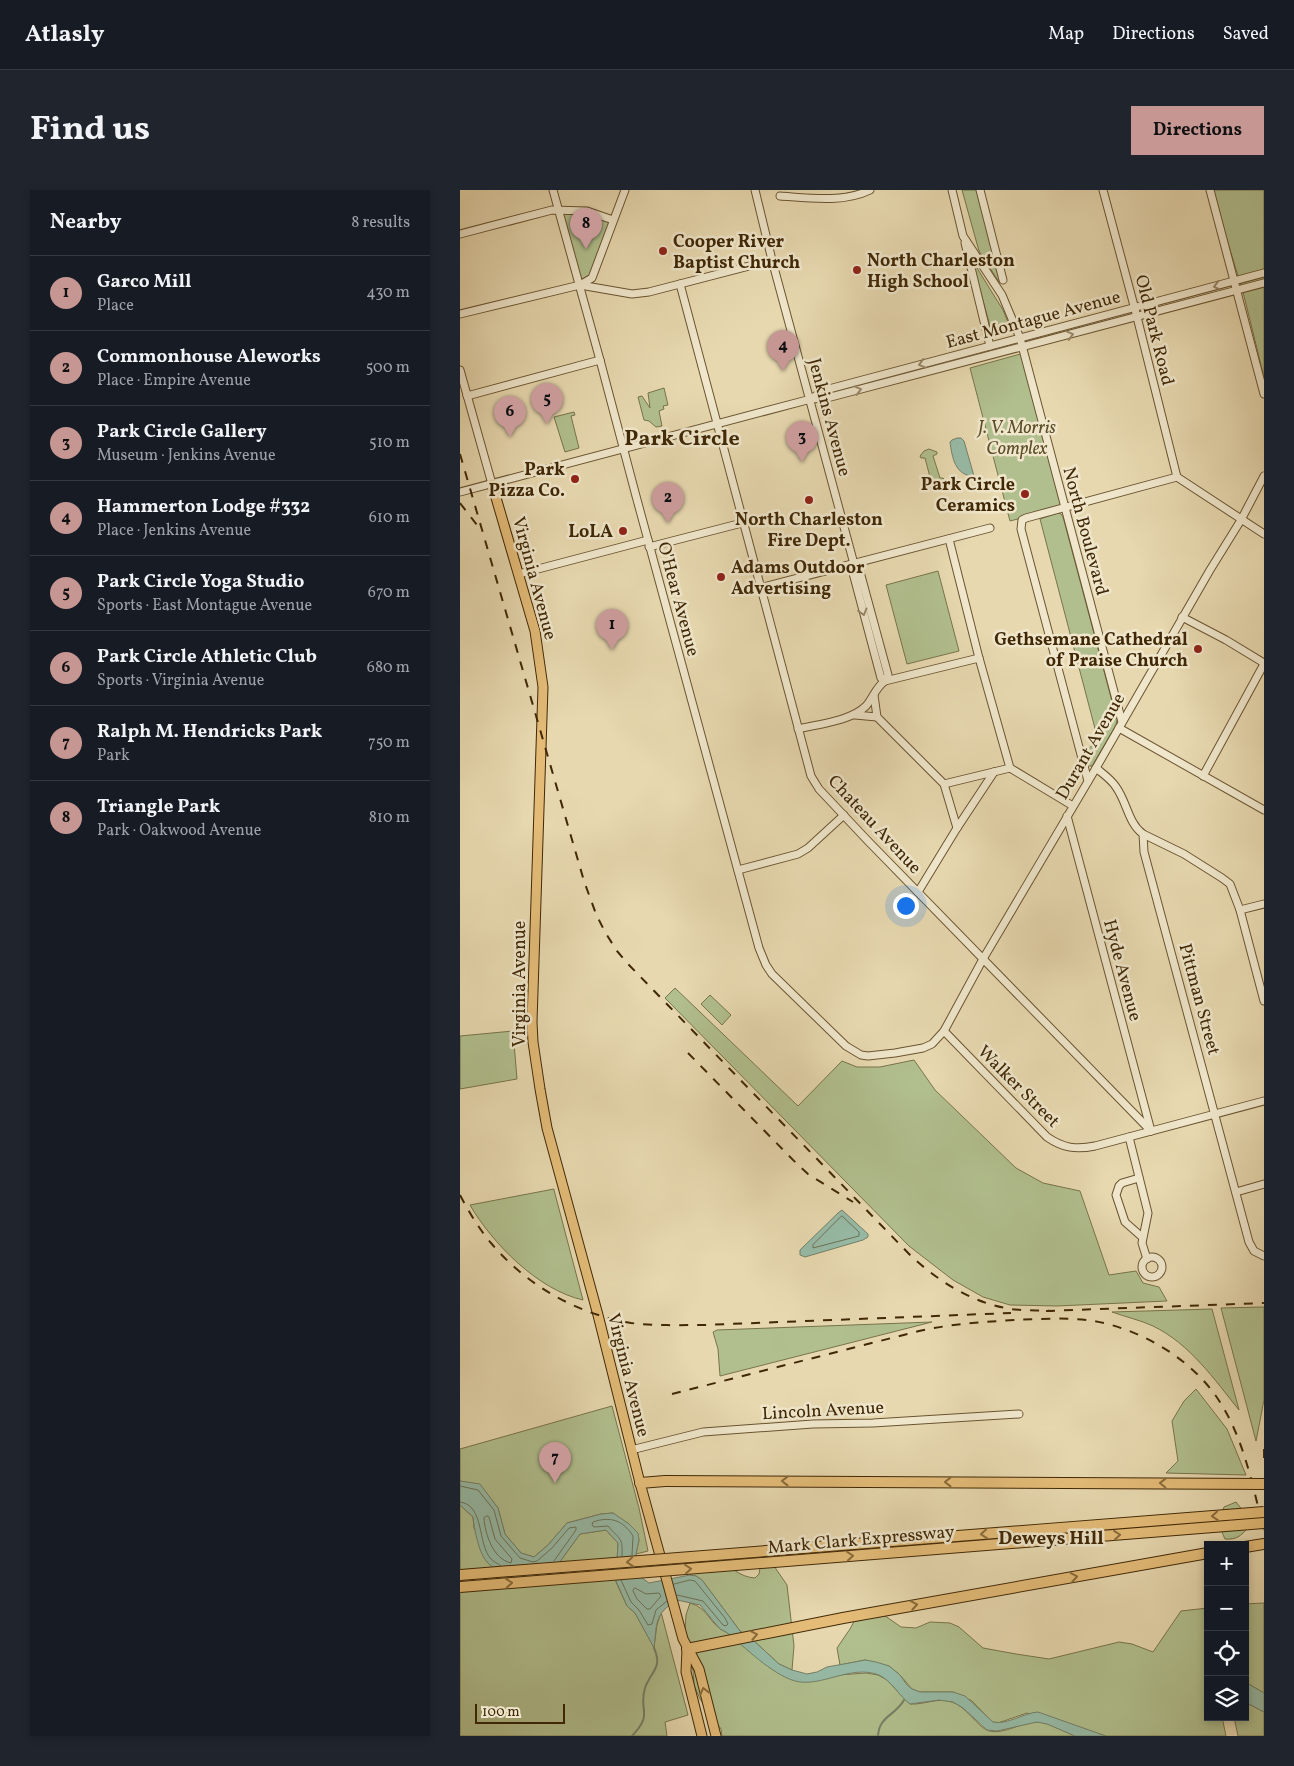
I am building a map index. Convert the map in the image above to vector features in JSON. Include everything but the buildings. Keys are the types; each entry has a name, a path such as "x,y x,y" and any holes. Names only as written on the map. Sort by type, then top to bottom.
{"highway":[{"path":"640,1483 665,1481 1264,1484"},
{"name":"Mark Clark Expressway","path":"460,1575 1264,1512"},
{"name":"Mark Clark Expressway","path":"460,1587 1264,1523"},
{"path":"1249,1546 1264,1544"},
{"path":"687,1649 843,1618 1204,1554"}],"main road":[{"name":"Virginia Avenue","path":"492,484 535,631 543,687 533,1042 540,1089 547,1128 598,1315 640,1483 683,1639 699,1669 716,1736"},
{"name":"Virginia Avenue","path":"687,1649 686,1672 702,1736"}],"street":[{"name":"O'Hear Avenue","path":"553,190 759,948 766,965 772,974 846,1046 861,1055 892,1054 923,1048 932,1044 944,1031"},
{"path":"460,314 580,285 592,278 624,190"},
{"name":"Jenkins Avenue","path":"755,190 854,564 853,572 881,678 886,681"},
{"path":"780,196 818,198 859,195 870,190"},
{"path":"952,190 990,346"},
{"path":"980,190 1003,280"},
{"name":"Old Park Road","path":"1103,190 1135,308 1177,478"},
{"path":"1210,190 1264,394"},
{"path":"460,234 550,210 587,211 613,220"},
{"name":"North Boulevard","path":"963,236 1002,295 1020,338 1120,725"},
{"path":"580,285 641,294 772,260"},
{"name":"East Montague Avenue","path":"811,399 825,390 1264,273"},
{"name":"East Montague Avenue","path":"460,492 811,399 827,398 1264,283"},
{"name":"Chateau Avenue","path":"680,284 742,523 811,776 819,789 1151,1131"},
{"path":"467,396 600,360"},
{"name":"Virginia Avenue","path":"460,370 492,484"},
{"name":"Durant Avenue","path":"944,1031 983,959 1096,768 1182,617 1241,520 1264,476"},
{"path":"1088,780 1021,529 1022,520 1064,507 1177,478 1264,534"},
{"path":"519,574 742,523"},
{"path":"760,588 990,528"},
{"path":"949,539 979,658 1010,768 1073,806"},
{"path":"1182,617 1226,640 1264,664 1203,776"},
{"path":"854,716 867,705 880,685 886,681 979,658"},
{"path":"874,695 877,717 944,784 956,828"},
{"path":"798,729 854,716 877,717"},
{"path":"1120,725 1203,776 1264,810"},
{"path":"944,784 1010,768"},
{"name":"Pittman Street","path":"1096,768 1111,780 1117,788 1135,827 1143,834 1144,852 1249,1242 1254,1251 1264,1256"},
{"path":"918,892 956,828 994,772"},
{"path":"738,870 798,854 808,848 844,815"},
{"name":"Hyde Avenue","path":"1067,816 1151,1131"},
{"path":"1143,834 1184,854 1230,884 1240,910 1264,1001"},
{"path":"1240,910 1264,904"},
{"name":"Walker Street","path":"944,1031 1047,1137 1067,1148 1078,1149 1095,1146 1264,1101"},
{"path":"1129,1137 1148,1213 1142,1238 1143,1248 1148,1259"},
{"path":"1140,1178 1122,1183 1116,1191 1116,1195 1125,1222 1142,1238"},
{"path":"1236,1192 1264,1184"},
{"name":"Lincoln Avenue","path":"632,1450 702,1432 813,1424 873,1423 1019,1414"}],"green space":[{"path":"962,190 978,190 1003,280 999,282 979,251"},
{"path":"1212,190 1264,190 1264,377 1244,296"},
{"path":"558,210 580,210 612,220 592,278 580,285"},
{"path":"972,260 1003,310 1012,332 993,337"},
{"name":"J. V. Morris Complex","path":"1024,353 1065,507 1010,521 970,368"},
{"path":"664,388 668,405 663,406 664,409 659,411 662,426 656,427 649,421 644,420 638,397 642,396 650,408 648,393"},
{"path":"574,412 575,415 571,416 579,448 565,452 554,417"},
{"path":"929,449 937,452 933,456 940,478 945,480 942,485 932,488 928,485 928,482 931,481 925,458 920,456"},
{"path":"1058,513 1063,517 1117,720 1116,725 1092,766 1088,766 1084,753 1098,740 1040,519"},
{"path":"938,571 959,651 907,664 886,585"},
{"path":"675,988 798,1106 842,1061 857,1067 880,1067 914,1060 935,1090 1016,1168 1043,1183 1080,1191 1109,1275 1136,1271 1143,1283 1159,1287 1167,1301 1057,1306 1010,1305 983,1297 953,1280 909,1246 665,998"},
{"path":"710,995 731,1015 722,1025 701,1004"},
{"path":"513,1031 517,1079 460,1089 460,1036"},
{"path":"554,1189 583,1300 566,1295 533,1276 504,1249 479,1220 470,1205"},
{"path":"1264,1307 1264,1400 1256,1441 1221,1308"},
{"path":"1212,1309 1239,1410 1211,1375 1179,1342 1153,1326 1112,1312"},
{"path":"932,1322 720,1376 718,1349 713,1332 717,1330"},
{"path":"1196,1389 1227,1429 1246,1475 1166,1473 1178,1461 1172,1421 1184,1401"},
{"path":"612,1406 639,1508 648,1551 636,1554 639,1540 629,1524 613,1513 601,1514 567,1523 548,1545 534,1557 521,1553 505,1534 498,1508 480,1485 460,1481 460,1449"},
{"path":"1236,1502 1244,1512 1248,1528 1238,1537 1225,1539 1221,1527 1222,1511 1224,1507"},
{"path":"460,1505 473,1517 474,1528 502,1572 517,1580 559,1563 580,1534 606,1530 618,1543 616,1582 627,1606 635,1613 654,1647 661,1612 688,1715 665,1722 667,1736 460,1736"},
{"path":"729,1550 772,1563 787,1585 794,1646 792,1670 779,1664 753,1640 740,1631 702,1580 690,1575 706,1556","holes":["719,1558 752,1562 760,1568 759,1574 755,1578 740,1574"]},
{"path":"690,1603 696,1605 720,1629 774,1670 825,1678 866,1673 878,1675 887,1680 910,1704 942,1700 952,1702 957,1704 989,1731 1007,1730 1038,1722 1075,1736 722,1736 721,1729 700,1699 694,1685 693,1670 684,1645 686,1615"},
{"path":"1264,1603 1264,1693 1249,1684 1249,1604"},
{"path":"1204,1608 1204,1721 1223,1721 1226,1736 1106,1736 1027,1713 998,1723 992,1722 972,1701 953,1692 920,1692 912,1689 889,1666 865,1660 840,1665 837,1648 857,1616 881,1613 901,1627 916,1628 930,1622 950,1623 959,1627 983,1648 1049,1659 1119,1642 1132,1644 1153,1652 1181,1611"},
{"path":"1249,1704 1264,1712 1264,1736 1238,1736 1235,1721 1249,1721"}],"water":[{"path":"961,438 964,441 974,476 963,473 956,465 950,442"},
{"path":"842,1210 868,1234 868,1237 805,1257 800,1255 800,1250"},
{"path":"460,1481 480,1484 498,1508 505,1534 521,1553 534,1557 548,1545 567,1523 601,1514 613,1513 638,1533 639,1540 636,1554 642,1578 649,1583 690,1575 696,1576 702,1580 740,1631 753,1640 779,1664 792,1670 807,1674 827,1667 865,1660 876,1662 889,1666 912,1689 920,1692 953,1692 965,1696 993,1722 1004,1722 1038,1712 1106,1736 1075,1736 1047,1724 1037,1722 997,1731 987,1730 963,1708 953,1702 939,1700 910,1704 884,1678 868,1672 858,1672 815,1681 795,1681 759,1660 720,1629 700,1605 677,1600 660,1615 654,1648 635,1613 627,1606 616,1581 618,1543 606,1530 580,1534 559,1563 556,1582 548,1585 539,1585 514,1579 498,1571 484,1558 477,1541 473,1517 460,1505"},
{"path":"1249,1684 1264,1693 1264,1712 1249,1704"}],"waterway":[{"path":"632,1736 639,1728 644,1717 643,1696 647,1682 657,1665 654,1648"},
{"path":"878,1736 881,1724 904,1700"}],"railway":[{"path":"460,454 584,881 596,914 617,951 912,1257 945,1283 983,1302 1011,1309 1053,1311"},
{"path":"460,503 477,525"},
{"path":"688,1053 798,1165 808,1174 853,1202"},
{"path":"460,1195 487,1238 520,1272 536,1284 572,1305 611,1319 649,1325 704,1325 1011,1313"},
{"path":"1046,1311 1264,1303"},
{"path":"672,1394 931,1329 967,1324 1044,1319 1084,1320 1113,1325 1150,1340 1168,1350 1184,1362 1212,1391 1231,1421 1243,1451 1264,1530"},
{"path":"1264,1449 1264,1465"}],"place":[{"name":"Triangle Park","path":"586,249"},
{"name":"Cooper River Baptist Church","path":"663,251"},
{"name":"North Charleston High School","path":"857,270"},
{"name":"Hammerton Lodge #332","path":"783,371"},
{"name":"Park Circle Yoga Studio","path":"547,424"},
{"name":"Park Circle Athletic Club","path":"510,437"},
{"name":"Park Circle Gallery","path":"802,462"},
{"name":"Park Pizza Co.","path":"575,479"},
{"name":"Park Circle Ceramics","path":"1025,494"},
{"name":"North Charleston Fire Dept.","path":"809,500"},
{"name":"Commonhouse Aleworks","path":"668,523"},
{"name":"LoLA","path":"623,531"},
{"name":"Adams Outdoor Advertising","path":"721,577"},
{"name":"Gethsemane Cathedral of Praise Church","path":"1198,649"},
{"name":"Garco Mill","path":"612,650"},
{"name":"Ralph M. Hendricks Park","path":"555,1483"}],"district":[{"name":"Park Circle","path":"682,437"},
{"name":"Deweys Hill","path":"1051,1537"}]}
